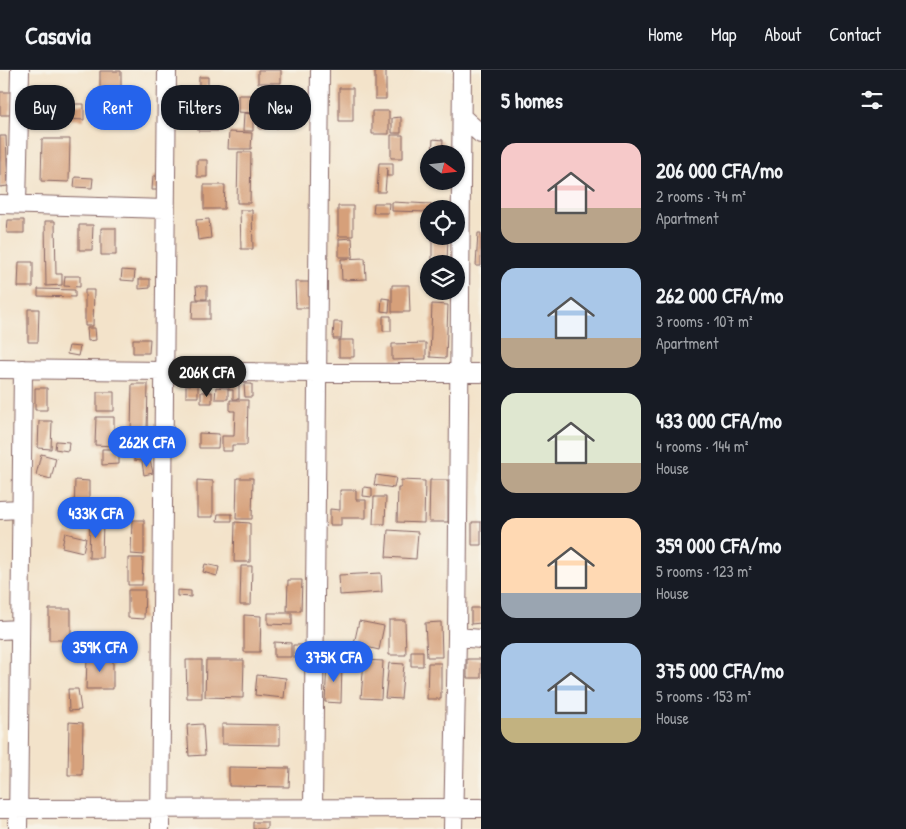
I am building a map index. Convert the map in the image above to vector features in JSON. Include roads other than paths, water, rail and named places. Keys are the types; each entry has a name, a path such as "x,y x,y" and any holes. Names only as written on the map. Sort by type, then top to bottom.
{"street":[{"path":"20,70 9,204 165,209"},
{"path":"160,829 167,70"},
{"path":"313,808 320,70"},
{"path":"453,829 457,637 462,70"},
{"path":"462,117 481,134"},
{"path":"0,369 164,372 481,373"},
{"path":"18,829 23,369"},
{"path":"0,510 21,509"},
{"path":"0,630 20,629"},
{"path":"457,637 481,639"},
{"path":"0,809 481,808"}]}
